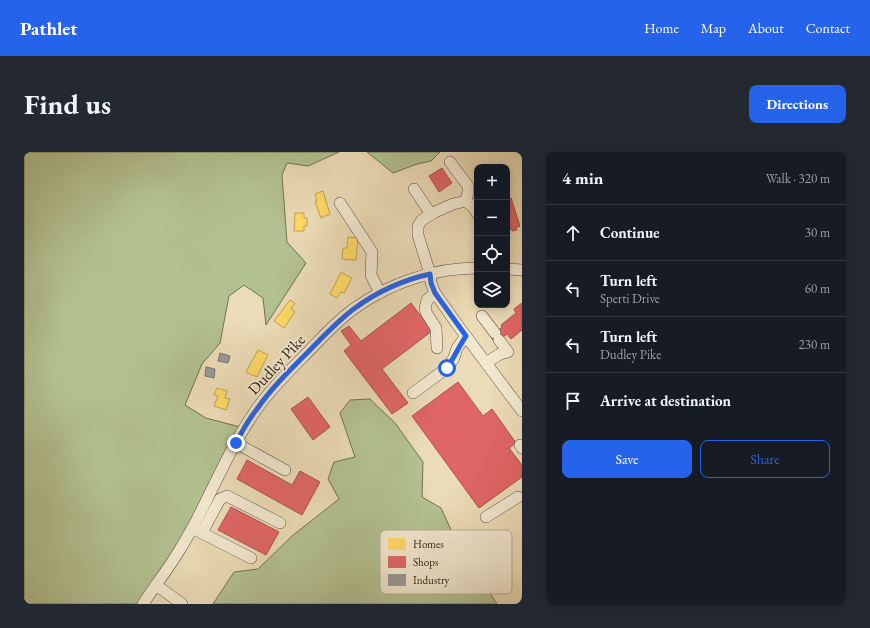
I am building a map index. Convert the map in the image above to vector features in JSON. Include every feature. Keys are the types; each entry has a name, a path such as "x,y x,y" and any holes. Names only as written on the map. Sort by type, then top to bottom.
{"street":[{"path":"450,162 468,186 466,201"},
{"path":"414,189 431,214"},
{"path":"466,201 474,208"},
{"path":"466,201 453,204 431,214 422,220 418,226 418,235 435,293 522,411"},
{"path":"340,203 372,252 371,275 380,293"},
{"name":"Dudley Pike","path":"143,604 178,552 192,528 225,462 256,409 288,372 339,321 355,308 380,293 395,285 420,276 453,270 474,268"},
{"path":"510,269 522,270"},
{"path":"435,293 427,300 426,309 427,314 436,328 437,348"},
{"path":"482,316 508,352 500,354 486,363"},
{"path":"413,393 447,368 454,358 457,348 466,336"},
{"path":"236,443 285,470"},
{"path":"202,533 220,499 227,496 280,523"},
{"path":"486,517 521,498"},
{"path":"192,528 251,558"},
{"path":"156,585 182,604"}],"green space":[{"path":"24,152 339,152 308,166 287,163 282,175 287,242 306,263 266,325 263,298 244,285 229,296 220,343 202,364 185,405 206,418 244,428 143,604 24,604"},
{"path":"367,152 440,152 431,161 417,164 393,173"},
{"path":"370,399 395,423 423,462 422,497 441,508 451,530 380,530 380,594 490,594 497,604 213,604 234,572 258,569 292,536 339,499 328,479 334,462 355,457 340,413 350,400"}],"building: Homes":[{"path":"323,191 330,214 321,218 315,201 317,201 315,194"},
{"path":"295,213 304,213 304,218 307,218 307,226 304,226 304,231 294,231"},
{"path":"348,237 358,238 356,260 342,259 343,248 347,248"},
{"path":"341,272 352,278 344,293 341,292 337,298 330,294"},
{"path":"290,300 295,303 291,309 295,312 284,328 274,321"},
{"path":"258,350 268,355 257,377 246,372"},
{"path":"217,388 227,391 225,398 230,399 226,410 214,406 218,396 214,395"}],"building: Shops":[{"path":"442,168 452,183 439,192 429,176"},
{"path":"510,198 520,226 516,228 517,230 512,231 512,229 510,229"},
{"path":"411,303 432,331 382,369 408,403 392,414 344,351 351,345 341,331 349,326 361,341"},
{"path":"522,303 522,330 511,339 507,334 495,343 491,337 502,327 501,325 516,313 514,309"},
{"path":"458,382 483,416 492,409 516,443 509,448 522,465 522,477 479,508 412,416"},
{"path":"308,397 330,427 313,440 291,409"},
{"path":"247,460 292,485 300,471 320,482 302,515 237,479"},
{"path":"231,507 279,532 266,555 218,530"}],"building: Industry":[{"path":"220,353 230,356 228,363 218,361"},
{"path":"206,367 215,369 214,378 205,376"}],"route":[{"path":"236,443 256,409 270,392 339,321 355,308 375,296 395,285 420,276 430,274 431,283 435,293 466,336 457,348 454,358 447,368"}]}
